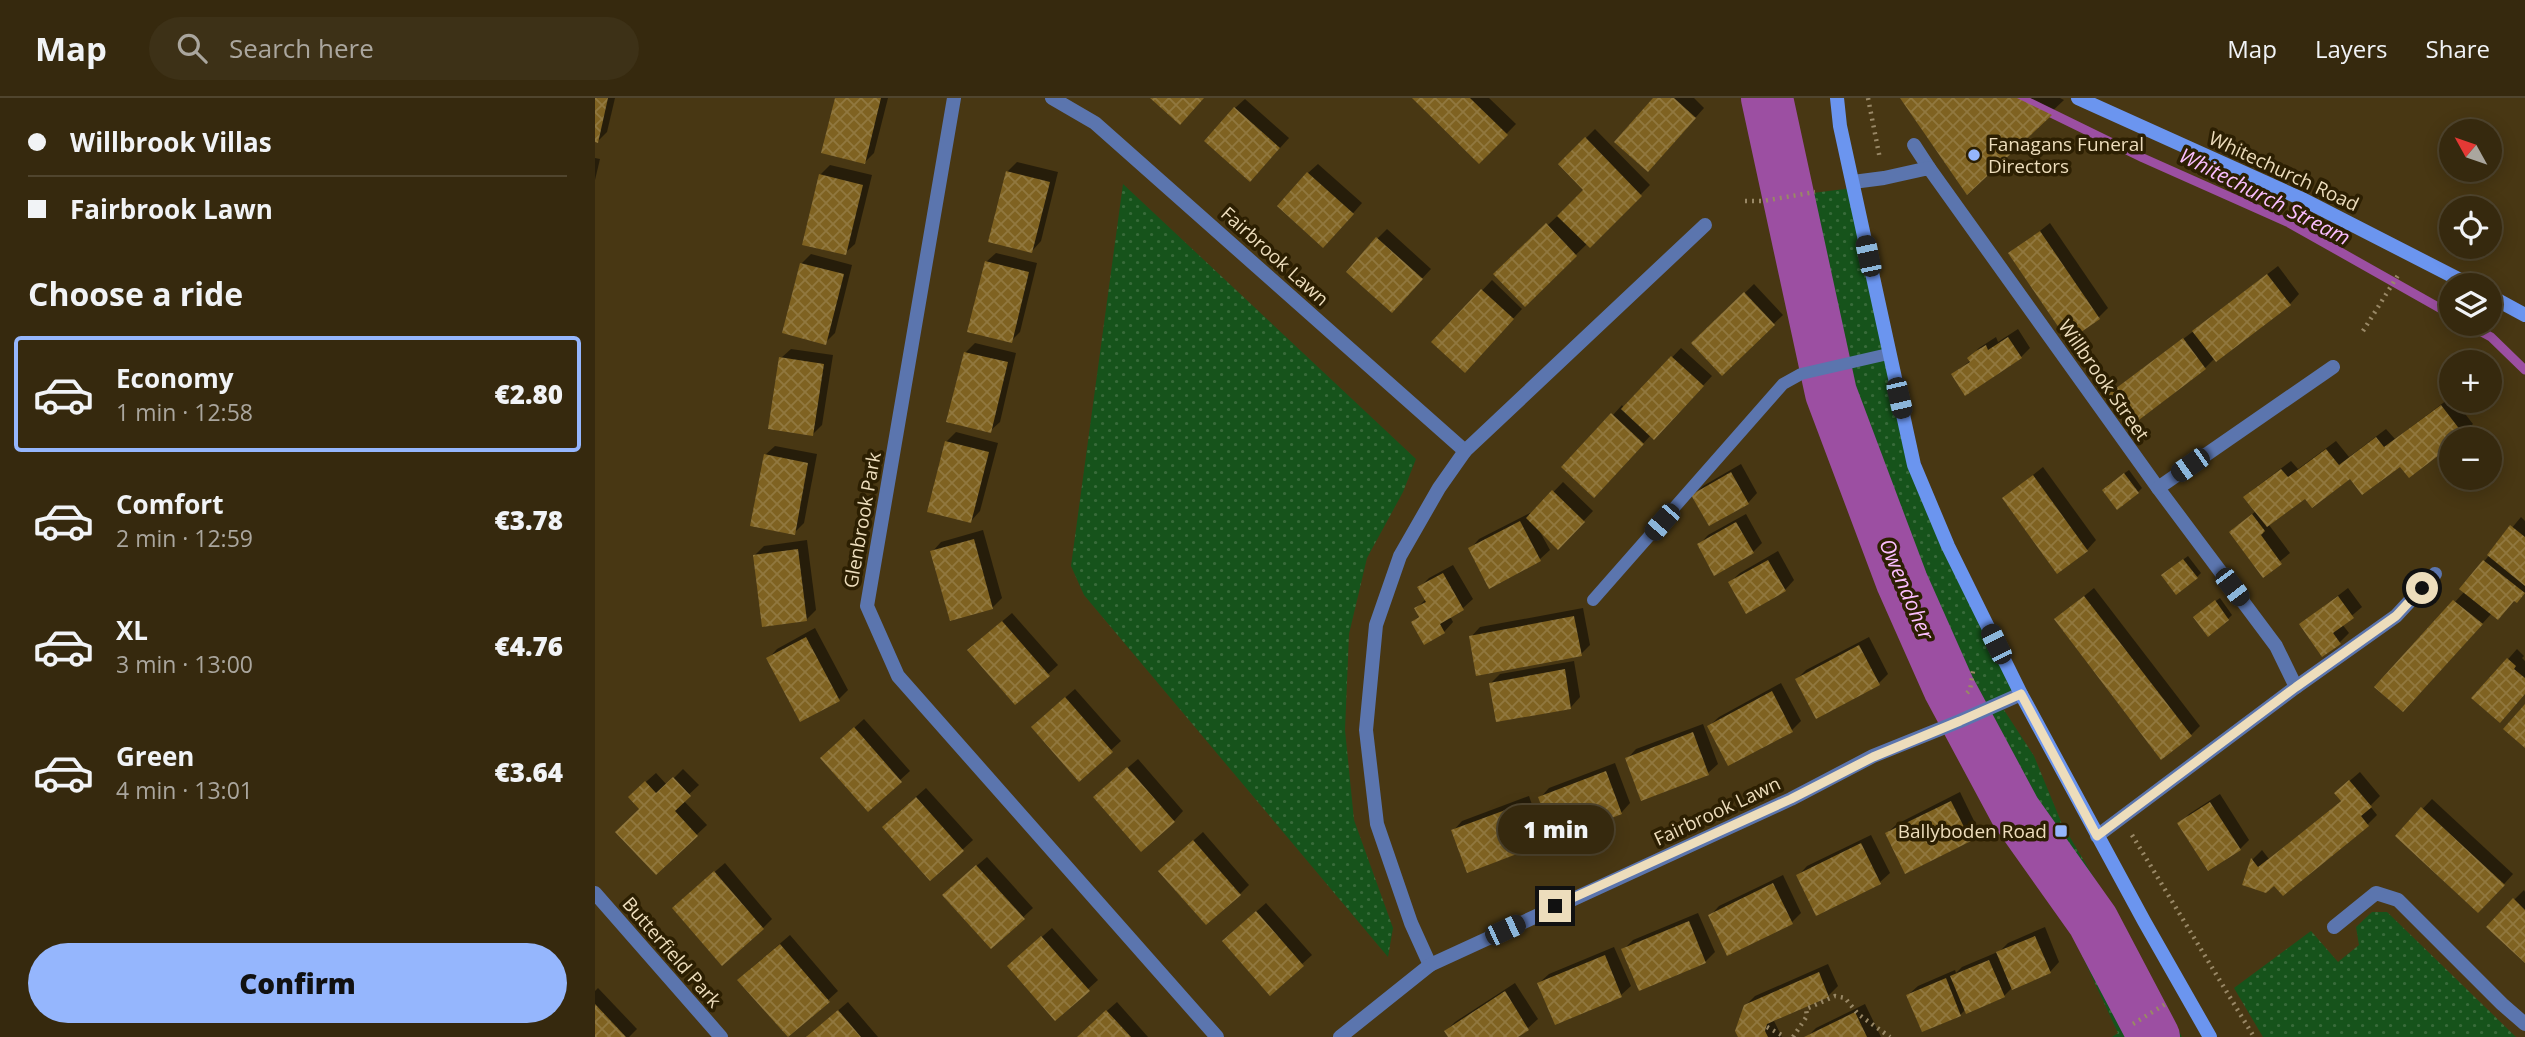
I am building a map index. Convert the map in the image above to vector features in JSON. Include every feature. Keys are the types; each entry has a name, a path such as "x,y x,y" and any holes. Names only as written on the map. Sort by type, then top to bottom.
{"main road":[{"path":"1837,98 1840,126 1914,465 1948,546 2021,694 2210,1037"},
{"name":"Whitechurch Road","path":"2078,98 2304,200 2447,273"},
{"path":"2502,303 2525,315"}],"street":[{"name":"Glenbrook Park","path":"954,98 867,606 898,676 1217,1037"},
{"name":"Fairbrook Lawn","path":"1052,98 1095,123 1465,451"},
{"name":"Willbrook Street","path":"1914,145 2158,488 2276,646 2296,687"},
{"path":"1853,182 1930,167"},
{"path":"1430,965 1411,923 1377,824 1366,730 1375,625 1400,556 1439,488 1465,451 1706,225"},
{"path":"2158,488 2333,366"},
{"path":"2097,836 2396,616 2435,574"},
{"name":"Fairbrook Lawn","path":"1340,1037 1430,965 1791,799 1873,757 2021,694"},
{"name":"Butterfield Park","path":"595,893 721,1037"},
{"path":"2334,927 2376,893 2398,900 2501,1004 2525,1024"}],"lane":[{"path":"1593,600 1783,384 1801,374 1888,354"}],"path":[{"path":"1868,98 1881,163"},
{"path":"1745,201 1763,201 1815,192"},
{"path":"2363,331 2395,281"},
{"path":"1963,697 1970,690 1973,671"},
{"path":"2132,835 2254,1037"},
{"path":"1793,1037 1807,1016 1806,1009 1835,996 1845,998 1858,1014 1889,1037"},
{"path":"2133,1024 2167,1003"},
{"path":"1767,1027 1786,1037"}],"green space":[{"path":"1123,184 1416,459 1403,492 1367,558 1349,634 1345,730 1354,820 1393,928 1388,957 1084,595 1071,566"},
{"path":"1853,188 1913,464 2017,695 1984,712 2004,710 2034,756 2062,824 2117,916 2182,1037 2112,1037 2118,1033 2015,811 1949,688 1902,582 1831,393 1788,196"},
{"path":"2372,912 2387,912 2516,1037 2263,1037 2234,988 2311,931 2338,962 2359,945 2356,927"}],"building":[{"path":"595,98 608,98 598,143 595,142"},
{"path":"835,98 881,98 865,164 821,153"},
{"path":"1150,98 1204,98 1180,125"},
{"path":"1412,98 1470,98 1508,135 1479,164"},
{"path":"1653,98 1674,98 1696,118 1648,172 1614,142"},
{"name":"Fanagans Funeral Directors","path":"1900,98 2017,98 2052,115 1967,195"},
{"path":"1234,107 1280,148 1250,182 1204,141"},
{"path":"1585,137 1642,196 1590,248 1557,216 1583,190 1558,164"},
{"path":"1006,171 1050,182 1032,253 988,242"},
{"path":"1307,172 1354,214 1323,248 1277,206"},
{"path":"819,174 863,185 846,255 802,245"},
{"path":"1546,223 1577,256 1525,307 1493,274"},
{"path":"2040,231 2100,319 2068,341 2008,253"},
{"path":"1376,237 1423,279 1392,313 1346,272"},
{"path":"985,261 1029,272 1012,343 967,332"},
{"path":"800,263 844,274 826,345 782,333"},
{"path":"2267,274 2291,305 2216,362 2192,331"},
{"path":"1481,289 1514,319 1465,373 1431,342"},
{"path":"1744,292 1775,325 1722,376 1691,343"},
{"path":"2008,337 2022,358 1965,396 1951,374 1970,362 1967,358 1976,351 1986,345 1988,350"},
{"path":"2183,338 2206,369 2131,426 2107,395"},
{"path":"964,352 1008,362 991,433 946,422"},
{"path":"1671,356 1704,386 1654,440 1621,409"},
{"path":"779,357 824,364 813,436 768,429"},
{"path":"2439,406 2439,413 2447,413 2458,427 2439,427 2439,455 2409,478 2400,467 2362,495 2350,479 2312,508 2305,499 2267,527 2243,497 2281,469 2288,477 2326,449 2339,465 2376,437 2384,447"},
{"path":"1611,413 1644,444 1594,498 1561,467"},
{"path":"945,441 989,452 971,523 927,512"},
{"path":"764,454 808,463 795,535 750,526"},
{"path":"1731,472 1749,504 1709,526 1691,495"},
{"path":"2124,473 2139,493 2117,510 2102,490"},
{"path":"2033,475 2088,551 2057,574 2002,498"},
{"path":"1552,490 1585,522 1558,550 1526,518"},
{"path":"2252,514 2265,531 2261,535 2282,564 2263,578 2229,532"},
{"path":"1520,521 1541,561 1489,589 1468,548"},
{"path":"1736,522 1754,553 1714,576 1697,544"},
{"path":"2510,525 2525,537 2525,586 2487,555"},
{"path":"974,539 993,609 950,621 930,551"},
{"path":"798,549 807,621 762,627 753,555"},
{"path":"2183,559 2198,578 2176,595 2161,575"},
{"path":"1768,560 1786,591 1746,614 1728,582"},
{"path":"2483,560 2525,593 2517,603 2514,601 2498,620 2459,589"},
{"path":"1443,573 1464,610 1440,624 1445,633 1424,645 1411,622 1419,617 1414,608 1426,602 1417,587"},
{"path":"2084,596 2192,736 2161,760 2054,619"},
{"path":"2338,596 2354,618 2333,633 2341,644 2322,657 2299,624"},
{"path":"2215,600 2229,620 2208,637 2193,617"},
{"path":"2453,600 2483,624 2403,712 2374,687"},
{"path":"1574,616 1582,656 1476,676 1469,636"},
{"path":"1002,621 1050,676 1015,705 967,650"},
{"path":"806,637 840,701 800,722 766,658"},
{"path":"1859,645 1880,685 1816,719 1795,679"},
{"path":"2507,658 2516,666 2514,669 2525,678 2525,694 2500,723 2471,698"},
{"path":"1565,669 1571,709 1496,722 1489,683"},
{"path":"1772,691 1793,732 1728,766 1707,726"},
{"path":"1065,697 1113,752 1079,782 1031,727"},
{"path":"2525,704 2525,748 2503,729"},
{"path":"854,727 902,782 868,812 820,758"},
{"path":"1693,732 1709,775 1641,801 1625,758"},
{"path":"1127,767 1175,822 1141,852 1093,797"},
{"path":"1606,771 1622,814 1554,840 1538,797"},
{"path":"673,777 691,796 675,811 698,836 656,875 615,832 639,809 628,797 645,781 656,793"},
{"path":"2349,780 2372,807 2361,816 2369,826 2283,896 2274,886 2266,893 2242,885 2251,858 2258,867 2280,850 2341,801 2334,793"},
{"path":"916,797 964,851 930,881 882,827"},
{"path":"1951,801 1971,841 1905,874 1885,833"},
{"path":"2210,802 2241,850 2208,871 2177,823"},
{"path":"1519,805 1535,847 1467,873 1451,830"},
{"path":"2421,807 2505,885 2478,913 2395,836"},
{"path":"1193,840 1241,895 1206,925 1158,871"},
{"path":"1861,843 1881,884 1816,916 1796,875"},
{"path":"976,865 1025,919 991,949 942,895"},
{"path":"714,871 764,929 722,966 672,908"},
{"path":"1773,883 1793,924 1727,956 1708,915"},
{"path":"2513,898 2525,910 2525,963 2486,927"},
{"path":"1256,911 1304,966 1270,996 1222,941"},
{"path":"1689,921 1706,963 1639,991 1621,949"},
{"path":"1041,936 1090,991 1055,1021 1007,966"},
{"path":"2035,936 2051,973 2012,990 1996,952"},
{"path":"780,944 830,1002 788,1037 737,980"},
{"path":"1605,955 1622,997 1555,1025 1537,983"},
{"path":"1989,960 2005,997 1966,1014 1950,976"},
{"path":"1819,972 1829,997 1767,1024 1765,1031 1768,1037 1738,1037 1735,1031 1744,1005"},
{"path":"1946,978 1961,1016 1922,1032 1906,995"},
{"path":"1505,991 1529,1030 1518,1037 1448,1037 1444,1031"},
{"path":"595,1004 626,1037 595,1037"},
{"path":"838,1010 861,1037 806,1037"},
{"path":"1106,1010 1131,1037 1077,1037"},
{"path":"1855,1012 1867,1037 1804,1037"}],"waterway":[{"name":"Owendoher","path":"1767,98 1831,393 1902,582 1949,688 2015,811 2093,921 2154,1037"},
{"name":"Whitechurch Stream","path":"2020,98 2143,158 2289,223 2439,308"},
{"name":"Whitechurch Stream","path":"2489,336 2525,370"}],"place":[{"name":"Fanagans Funeral Directors","path":"1974,155"},
{"name":"Ballyboden Road","path":"2061,831"}],"route":[{"path":"1555,906 1791,799 1873,757 2021,694 2097,836 2396,616 2422,588"}]}
